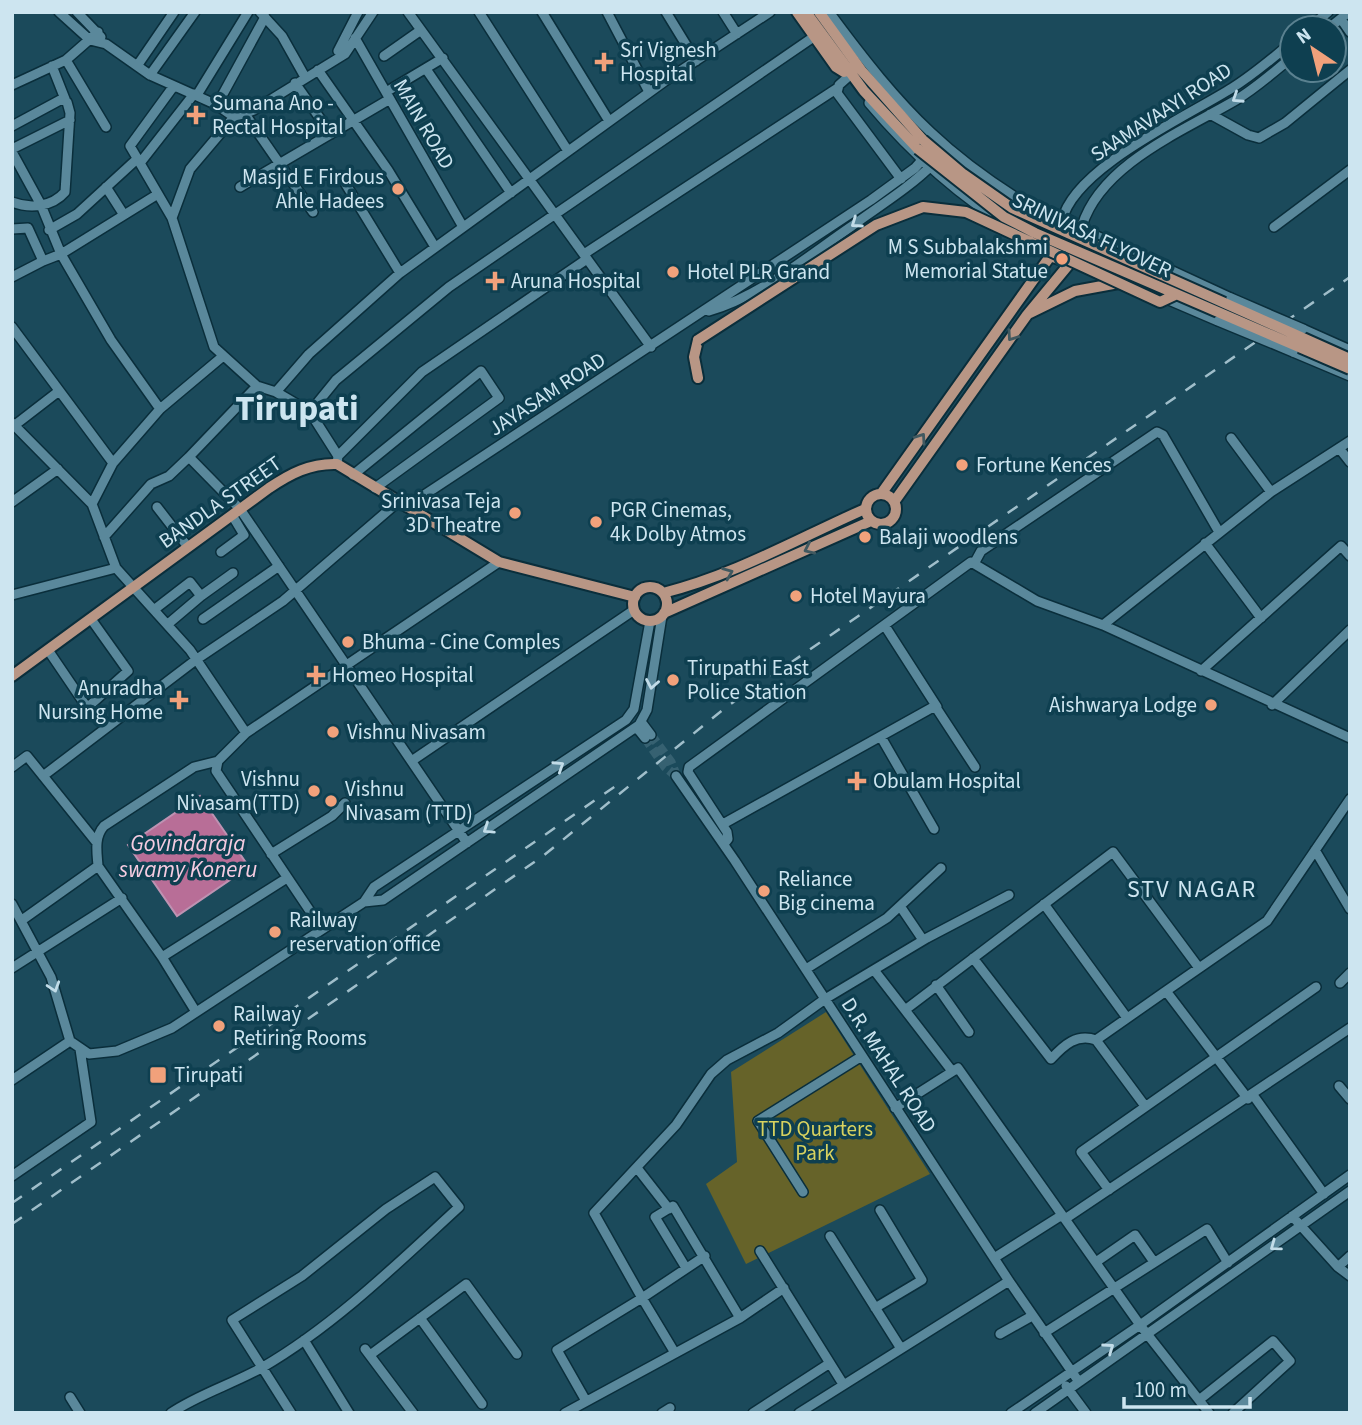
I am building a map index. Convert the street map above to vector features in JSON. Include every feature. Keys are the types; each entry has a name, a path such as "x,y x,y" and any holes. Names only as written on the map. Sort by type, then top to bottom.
{"main road":[{"path":"802,12 815,36 843,72"},
{"name":"SRINIVASA FLYOVER","path":"802,12 864,91 918,149 1004,217 1175,295 1350,369"},
{"name":"SRINIVASA FLYOVER","path":"819,12 861,70 923,140 1012,208 1350,359"},
{"path":"698,378 694,357 698,340 876,225 922,207 966,212 1160,302 1175,295"},
{"path":"894,502 1027,315 1089,245 1084,228 1061,222 1047,236 1049,252 1060,262 1073,262"},
{"path":"881,494 894,502 896,509 892,519 882,524 871,521 650,621 639,617 634,610 635,597 648,587 663,593 706,582 865,509 870,498 881,494 1049,252"},
{"path":"1027,315 1075,290 1126,282"},
{"path":"338,460 353,475 499,562 635,597"},
{"name":"BANDLA STREET","path":"12,676 293,472 338,460"},
{"path":"865,509 871,521"},
{"path":"663,593 667,601 663,615"}],"street":[{"path":"59,12 90,40 106,44 150,75 217,104 234,117"},
{"path":"77,12 98,32 106,44"},
{"path":"137,65 174,12"},
{"path":"150,75 195,12"},
{"path":"49,230 77,214 139,161 195,94 248,12"},
{"path":"338,51 358,12"},
{"path":"172,218 190,169 234,117 246,114 345,54 373,12"},
{"path":"408,12 651,347"},
{"path":"479,12 568,151"},
{"path":"556,12 544,16 609,121"},
{"path":"607,12 649,92"},
{"path":"666,12 696,61"},
{"path":"723,12 737,34"},
{"path":"802,12 843,72 890,128 927,163 1002,222 1049,252"},
{"path":"829,12 884,86 938,142 1006,193 1061,222"},
{"path":"276,392 309,354 400,273 649,92 767,13"},
{"path":"217,104 262,15 282,36 305,77"},
{"path":"384,56 421,30"},
{"path":"12,85 66,60 98,32"},
{"path":"310,412 336,380 449,287 815,36"},
{"name":"MAIN ROAD","path":"355,38 463,227"},
{"name":"SAAMAVAAYI ROAD","path":"1061,222 1070,200 1100,171 1169,123 1234,87 1278,53"},
{"path":"240,187 354,121 443,58"},
{"path":"66,60 106,127"},
{"path":"12,202 24,207 41,205 59,199 67,186 70,120 52,66"},
{"name":"SAAMAVAAYI ROAD","path":"1084,228 1088,206 1106,182 1155,147 1239,98 1278,68"},
{"path":"426,69 511,193"},
{"path":"318,70 435,247"},
{"path":"1210,114 1248,135 1259,138 1286,123 1301,107 1350,70"},
{"path":"173,87 130,146 172,218 214,347 257,386 276,392 310,412 338,460 422,372 586,256 836,89 843,72"},
{"path":"295,83 331,134"},
{"path":"836,89 901,179"},
{"path":"12,126 65,99"},
{"path":"246,114 313,212"},
{"path":"70,120 12,151 41,205 61,254 111,340 160,409"},
{"name":"JAYASAM ROAD","path":"707,311 729,305 793,267 910,184 927,163 938,142"},
{"name":"JAYASAM ROAD","path":"43,776 197,659 296,590 402,505 707,311 723,296 946,149"},
{"path":"1274,228 1350,170"},
{"path":"342,178 400,273"},
{"path":"106,187 124,215"},
{"path":"12,277 61,254 158,194"},
{"path":"12,229 29,228 43,261"},
{"path":"1084,228 1231,298 1350,350"},
{"path":"1073,262 1350,376"},
{"path":"12,327 113,463"},
{"path":"92,504 113,463 160,409 222,357"},
{"path":"353,475 481,371 499,398 375,488"},
{"path":"104,537 151,484 169,476 257,386"},
{"path":"59,391 14,424 92,504 116,568 134,585 197,659 246,733"},
{"path":"975,562 981,551 1157,432 1163,435 1219,532"},
{"path":"1231,438 1271,492"},
{"path":"1103,625 1271,492 1350,441"},
{"path":"1339,448 1350,462"},
{"path":"189,457 279,566 467,843"},
{"path":"12,502 58,469"},
{"path":"157,507 188,547"},
{"path":"221,552 244,535 236,512"},
{"path":"1205,543 1261,618"},
{"path":"1201,671 1342,546 1350,556"},
{"path":"196,1012 162,957 99,866 99,832 104,826 194,767 218,761 246,733 499,562"},
{"path":"724,844 728,839 723,824 688,772 689,767 885,626 967,563 975,562 1037,601 1103,625 1272,705 1350,738"},
{"path":"203,619 279,566"},
{"path":"14,591 116,568"},
{"path":"168,624 233,573"},
{"path":"155,609 190,582 201,596"},
{"path":"413,760 634,610"},
{"path":"364,902 383,900 639,725 653,682 663,615"},
{"path":"88,707 128,671 91,619"},
{"path":"12,904 51,977 70,1041 80,1049 89,1054 117,1051 172,1028 364,902 374,887 631,716 650,621"},
{"path":"885,626 975,767"},
{"path":"1272,705 1350,630"},
{"path":"48,650 88,707 109,726"},
{"path":"723,824 937,707"},
{"path":"639,725 648,736"},
{"path":"881,737 934,828"},
{"path":"12,767 27,756 97,843"},
{"path":"218,761 216,772 322,929"},
{"name":"D.R. MAHAL ROAD","path":"676,776 724,844 1032,1316 1079,1382"},
{"path":"1096,1040 1267,921 1350,799"},
{"path":"271,854 332,816 345,803"},
{"path":"1315,850 1350,909"},
{"path":"905,1010 1113,852 1199,968"},
{"path":"22,920 99,866"},
{"path":"806,969 887,918 941,868"},
{"path":"162,957 287,878"},
{"path":"675,1353 594,1213 676,1125 718,1067 787,1027 825,999 923,940 1009,894"},
{"path":"12,968 122,898"},
{"path":"1044,904 1127,1018"},
{"path":"900,906 923,940"},
{"path":"973,958 1051,1059 1076,1039 1085,1036 1096,1040 1145,1106"},
{"path":"874,970 953,1071"},
{"path":"1340,983 1350,973"},
{"path":"936,985 969,1031"},
{"path":"1109,1190 1080,1152 1316,987"},
{"path":"1166,991 1215,1058 1250,1097 1324,1194"},
{"path":"994,1258 1109,1190 1350,1028"},
{"path":"12,1080 70,1041"},
{"path":"12,1176 91,1122 80,1049"},
{"path":"803,1192 758,1121 862,1056"},
{"path":"895,1108 958,1068 1113,1287 1209,1413"},
{"path":"1339,1086 1350,1099"},
{"path":"637,1168 668,1209"},
{"path":"1035,1413 1069,1390 1228,1263 1350,1175"},
{"path":"171,1413 262,1367 304,1340 459,1207 435,1177 386,1209 302,1276 232,1320 262,1367 291,1413"},
{"path":"1011,1413 1301,1227 1350,1191"},
{"path":"686,1268 656,1217 673,1206 740,1318"},
{"path":"875,1308 922,1280 880,1210"},
{"path":"1292,1216 1338,1267 1350,1276"},
{"path":"1044,1333 1207,1230 1228,1263"},
{"path":"1096,1262 1135,1235 1154,1262"},
{"path":"830,1236 900,1347"},
{"path":"761,1251 843,1384"},
{"path":"586,1401 557,1350 705,1256"},
{"path":"1338,1267 1350,1256"},
{"path":"799,1413 900,1347 1009,1281"},
{"path":"413,1413 367,1352 466,1284 517,1354"},
{"path":"565,1413 740,1318 783,1288"},
{"path":"1000,1334 1032,1316"},
{"path":"420,1318 482,1404"},
{"path":"304,1340 349,1413"},
{"path":"1199,1400 1273,1341 1290,1361 1233,1413"},
{"path":"753,1413 830,1363"},
{"path":"1061,1380 1087,1413"},
{"path":"69,1397 80,1413"}],"green space":[{"name":"TTD Quarters Park","path":"826,1012 930,1174 746,1264 706,1184 737,1162 731,1072"}],"water":[{"name":"Govindaraja swamy Koneru","path":"200,796 249,867 177,916 128,845"}],"tunnel":[{"path":"651,735 671,762 676,774"},
{"path":"645,738 665,767 676,776"}],"railway":[{"path":"12,1224 543,856 725,708 1350,277"},
{"path":"12,1203 617,785"}],"place":[{"name":"Sri Vignesh Hospital","path":"604,62"},
{"name":"Sumana Ano - Rectal Hospital","path":"196,115"},
{"name":"Masjid E Firdous Ahle Hadees","path":"398,189"},
{"name":"M S Subbalakshmi Memorial Statue","path":"1062,259"},
{"name":"Hotel PLR Grand","path":"673,272"},
{"name":"Aruna Hospital","path":"495,281"},
{"name":"Fortune Kences","path":"962,465"},
{"name":"Srinivasa Teja 3D Theatre","path":"515,513"},
{"name":"PGR Cinemas, 4k Dolby Atmos","path":"596,522"},
{"name":"Balaji woodlens","path":"865,537"},
{"name":"Hotel Mayura","path":"796,596"},
{"name":"Bhuma - Cine Comples","path":"348,642"},
{"name":"Homeo Hospital","path":"316,675"},
{"name":"Tirupathi East Police Station","path":"673,680"},
{"name":"Anuradha Nursing Home","path":"179,700"},
{"name":"Aishwarya Lodge","path":"1211,705"},
{"name":"Vishnu Nivasam","path":"333,732"},
{"name":"Obulam Hospital","path":"857,781"},
{"name":"Vishnu Nivasam(TTD)","path":"314,791"},
{"name":"Vishnu Nivasam (TTD)","path":"331,801"},
{"name":"Reliance Big cinema","path":"764,891"},
{"name":"Railway reservation office","path":"275,932"},
{"name":"Railway Retiring Rooms","path":"219,1026"},
{"name":"Tirupati","path":"158,1075"}],"district":[{"name":"Tirupati","path":"297,408"},
{"name":"STV NAGAR","path":"1192,889"}]}
